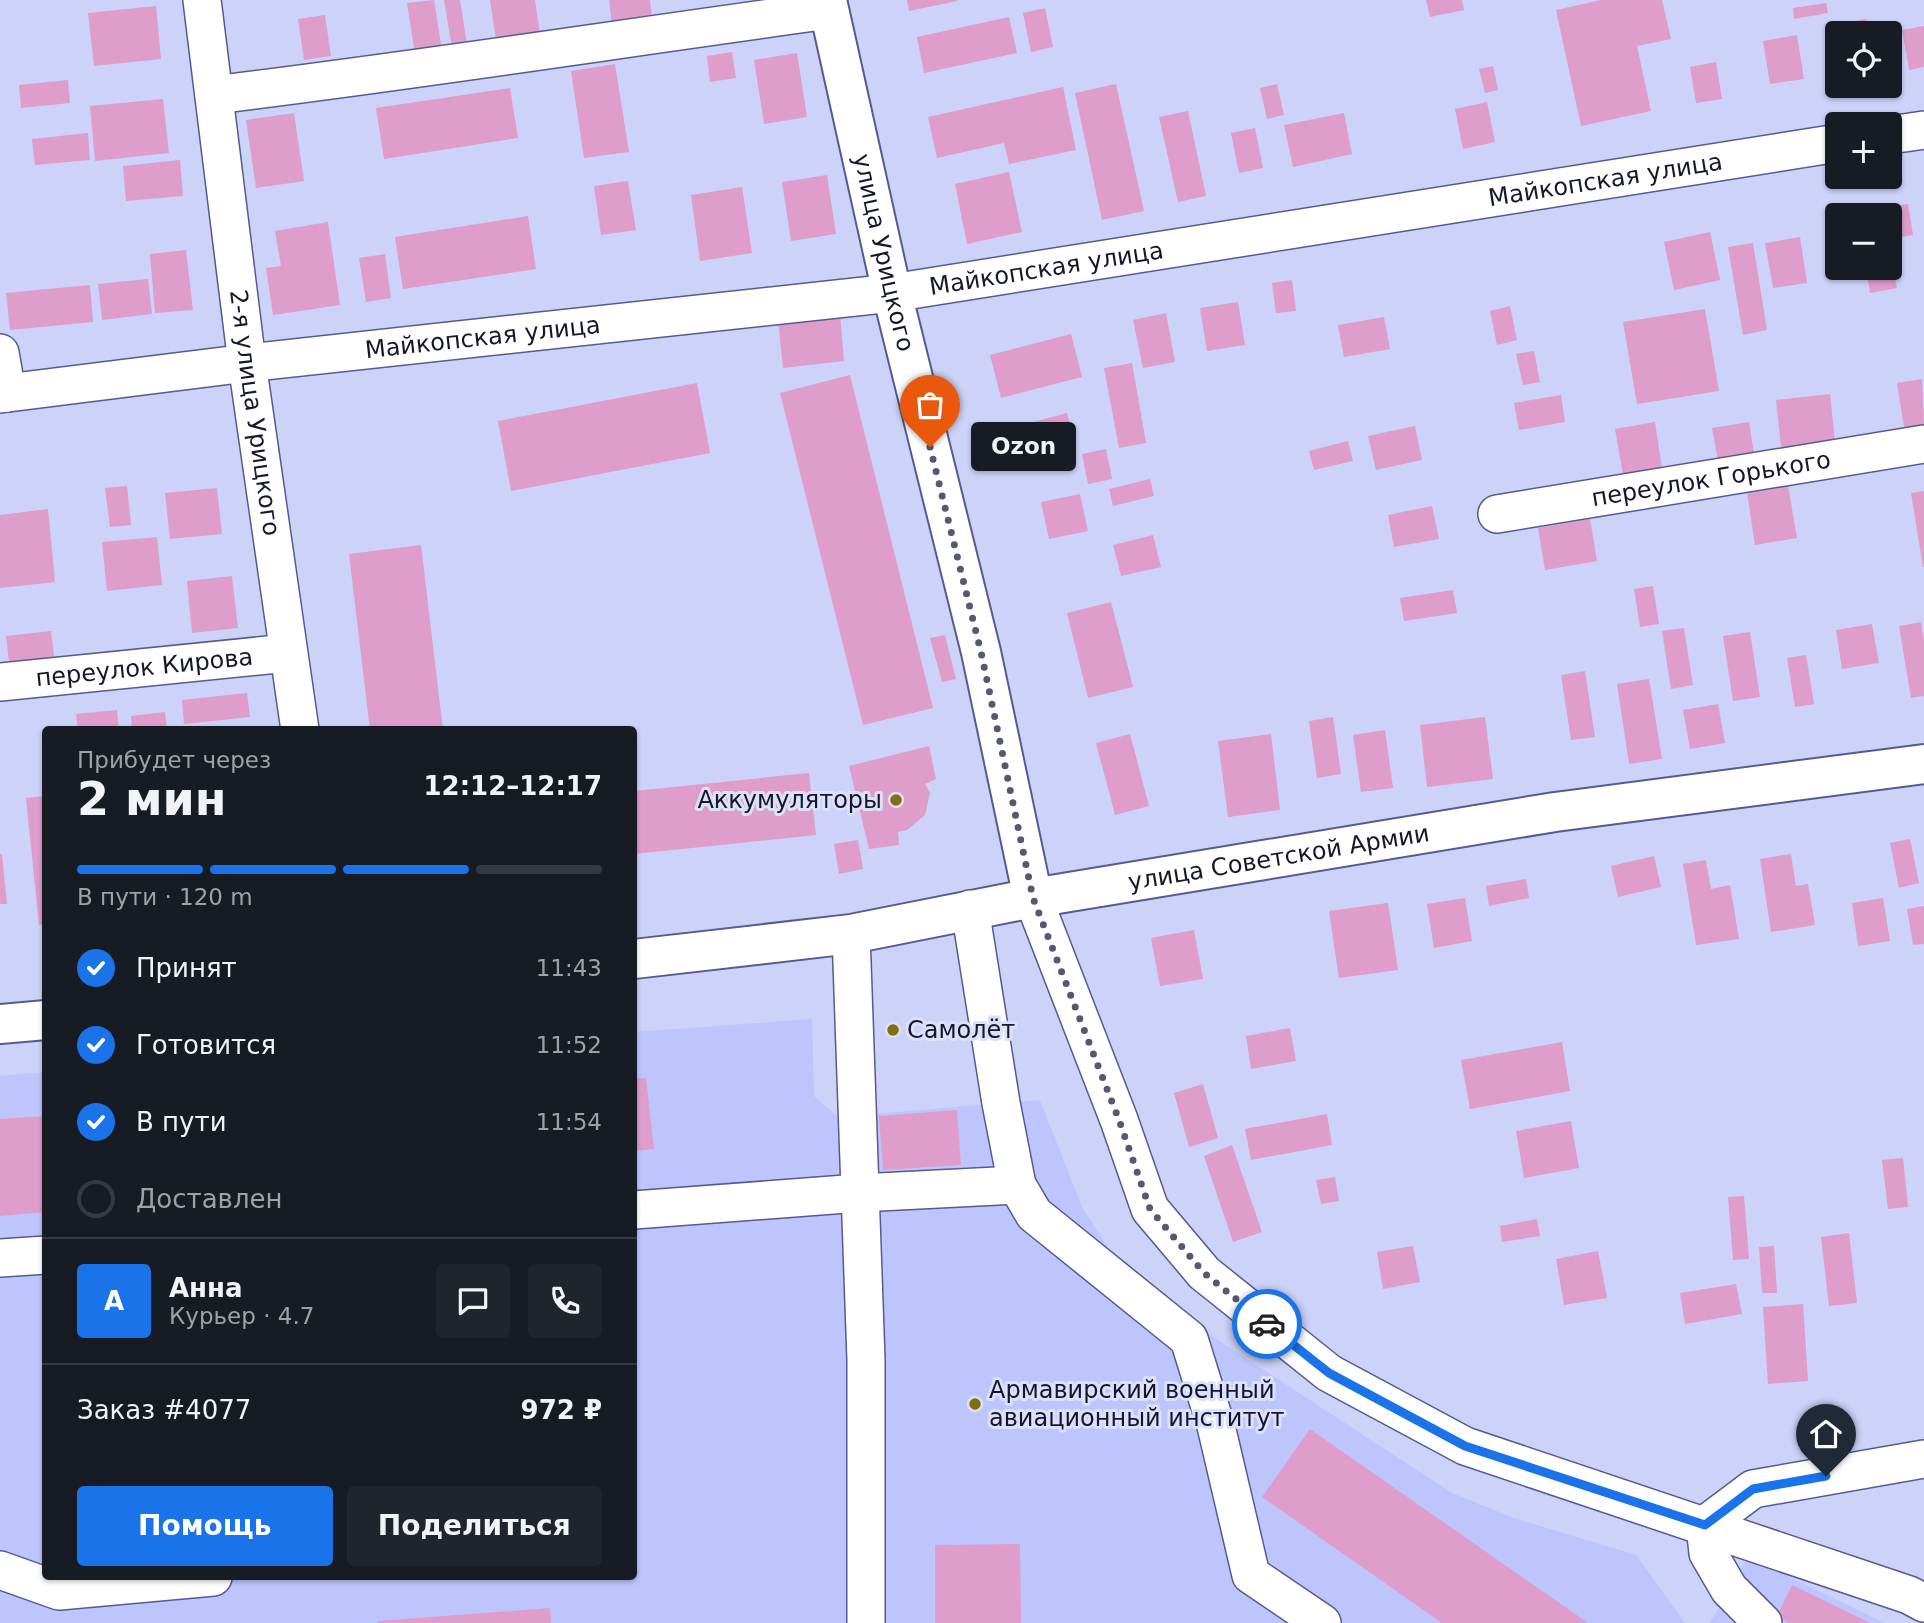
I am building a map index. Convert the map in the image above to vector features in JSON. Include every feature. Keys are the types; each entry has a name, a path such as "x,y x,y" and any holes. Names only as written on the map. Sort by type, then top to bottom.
{"main road":[{"name":"улица Урицкого","path":"828,5 892,293 981,652 1033,898"},
{"name":"улица Советской Армии","path":"637,959 851,934 1033,898 1555,812 1924,764"},
{"path":"0,1024 42,1020"}],"street":[{"name":"2-я улица Урицкого","path":"202,0 247,363 299,726"},
{"path":"214,95 383,74 828,5"},
{"path":"1902,133 1924,130"},
{"name":"Майкопская улица","path":"4,393 247,363 892,293 1825,145"},
{"path":"0,353 4,393"},
{"name":"переулок Горького","path":"1497,514 1924,444"},
{"name":"переулок Кирова","path":"0,682 288,653"},
{"name":"улица Урицкого","path":"1033,898 1119,1120 1150,1209 1204,1273 1329,1373 1465,1446 1705,1525 1909,1595 1924,1603"},
{"path":"970,909 1017,1185 1034,1214 1189,1339 1216,1426 1251,1575 1322,1623"},
{"path":"851,934 866,1360 866,1623"},
{"path":"637,1210 859,1193 1017,1185"},
{"path":"0,1258 42,1255"},
{"path":"1763,1623 1729,1589 1708,1553 1705,1525 1753,1489 1924,1459"},
{"path":"0,1570 59,1591 181,1580"}],"shaded area":[{"name":"Армавирский военный авиационный институт","path":"812,1019 814,1096 838,1117 1040,1100 1082,1207 1116,1260 1180,1315 1452,1493 1514,1518 1636,1555 1685,1623 0,1623 0,1076 42,1072 42,1580 637,1580 637,1032"},
{"path":"1748,1557 1885,1623 1710,1623"}],"building":[{"path":"434,0 442,50 415,54 407,3"},
{"path":"444,0 460,0 467,45 452,48"},
{"path":"490,0 535,0 540,34 496,40"},
{"path":"609,0 650,0 652,19 612,25"},
{"path":"907,0 957,0 957,1 909,11"},
{"path":"1426,0 1462,0 1464,10 1430,17"},
{"path":"1601,0 1662,0 1671,39 1637,46 1651,111 1581,126 1556,10"},
{"path":"1826,3 1828,13 1794,19 1793,8"},
{"path":"156,6 161,59 94,66 88,13"},
{"path":"1045,8 1053,47 1031,52 1023,13"},
{"path":"325,15 331,56 304,60 298,19"},
{"path":"1009,17 1017,53 924,73 917,37"},
{"path":"1924,26 1924,67 1909,70 1902,30"},
{"path":"1797,35 1804,79 1770,84 1763,41"},
{"path":"732,52 736,78 710,82 707,56"},
{"path":"797,53 807,117 764,124 754,60"},
{"path":"1716,62 1722,99 1696,103 1690,67"},
{"path":"615,64 629,152 584,158 571,71"},
{"path":"1493,66 1498,90 1485,93 1479,69"},
{"path":"68,80 70,103 21,108 19,85"},
{"path":"1116,84 1144,211 1102,220 1075,93"},
{"path":"1277,84 1284,115 1267,119 1260,88"},
{"path":"1063,87 1076,150 1009,164 1004,143 937,158 928,117"},
{"path":"510,88 518,138 384,159 376,108"},
{"path":"163,99 169,153 95,161 90,106"},
{"path":"1487,102 1495,142 1463,149 1455,109"},
{"path":"1188,111 1206,196 1178,202 1159,117"},
{"path":"294,113 304,181 256,188 246,120"},
{"path":"1344,113 1352,154 1293,167 1284,125"},
{"path":"1255,128 1263,168 1239,173 1231,133"},
{"path":"88,133 90,160 35,165 32,139"},
{"path":"180,160 183,196 126,201 123,166"},
{"path":"1009,172 1022,232 967,244 955,184"},
{"path":"827,175 836,234 791,241 782,182"},
{"path":"628,181 636,230 601,235 594,186"},
{"path":"742,187 752,253 700,261 691,195"},
{"path":"1908,204 1913,235 1902,237 1902,205"},
{"path":"528,216 536,269 403,289 395,237"},
{"path":"328,222 340,305 273,315 266,268 281,266 275,231"},
{"path":"1710,232 1720,280 1674,290 1664,242"},
{"path":"1800,237 1807,283 1773,288 1765,243"},
{"path":"1753,243 1767,330 1743,335 1728,247"},
{"path":"186,250 193,310 155,313 150,254"},
{"path":"385,254 391,298 366,302 359,258"},
{"path":"148,279 152,314 102,320 98,284"},
{"path":"1292,280 1296,311 1276,313 1272,283"},
{"path":"1868,280 1895,280 1897,288 1870,293"},
{"path":"90,285 93,322 10,330 6,293"},
{"path":"1238,302 1245,345 1207,351 1200,308"},
{"path":"1510,306 1517,340 1497,345 1490,311"},
{"path":"1705,309 1719,391 1637,404 1623,322"},
{"path":"1166,313 1175,362 1143,368 1133,320"},
{"path":"840,314 844,361 783,368 778,320"},
{"path":"1384,317 1390,349 1344,357 1338,325"},
{"path":"1071,334 1082,377 1001,398 990,355"},
{"path":"1534,351 1540,382 1523,385 1516,354"},
{"path":"1132,363 1146,443 1119,448 1104,368"},
{"path":"850,375 933,708 863,725 780,393"},
{"path":"1922,379 1924,424 1904,428 1897,383"},
{"path":"697,383 710,453 511,491 498,421"},
{"path":"1830,394 1836,451 1782,457 1776,400"},
{"path":"1561,395 1565,422 1519,430 1514,403"},
{"path":"1067,413 1074,440 1038,450 1030,423"},
{"path":"1655,422 1662,469 1623,475 1615,429"},
{"path":"1749,422 1756,466 1720,472 1712,428"},
{"path":"1415,426 1422,460 1376,470 1368,436"},
{"path":"1348,441 1353,461 1314,470 1309,451"},
{"path":"1106,449 1112,479 1088,484 1082,454"},
{"path":"1150,479 1154,496 1113,506 1109,489"},
{"path":"1788,485 1797,538 1755,545 1747,492"},
{"path":"127,486 131,525 110,527 105,488"},
{"path":"217,488 222,534 170,539 165,493"},
{"path":"1924,491 1924,567 1923,567 1911,493"},
{"path":"1080,494 1088,531 1049,539 1041,502"},
{"path":"1432,506 1439,539 1394,547 1388,515"},
{"path":"48,509 55,582 0,588 0,515"},
{"path":"1590,519 1597,561 1545,570 1538,528"},
{"path":"1153,535 1161,567 1121,576 1113,545"},
{"path":"157,537 162,585 107,591 102,542"},
{"path":"421,545 443,726 370,726 349,554"},
{"path":"232,576 238,628 192,633 187,581"},
{"path":"1653,586 1659,624 1640,627 1634,589"},
{"path":"1453,590 1457,613 1404,621 1400,598"},
{"path":"1111,602 1133,687 1088,698 1067,613"},
{"path":"1921,622 1924,641 1924,696 1911,698 1899,626"},
{"path":"1872,624 1879,663 1842,669 1836,630"},
{"path":"1684,628 1693,685 1671,689 1662,631"},
{"path":"51,631 55,665 10,670 6,636"},
{"path":"1750,632 1760,697 1733,701 1723,636"},
{"path":"945,635 956,679 942,682 930,638"},
{"path":"1806,655 1814,704 1795,707 1787,658"},
{"path":"1585,671 1595,737 1571,740 1561,675"},
{"path":"1649,679 1662,759 1629,764 1617,684"},
{"path":"247,693 250,717 184,724 182,700"},
{"path":"1718,704 1725,743 1690,749 1683,710"},
{"path":"117,710 119,726 78,726 76,714"},
{"path":"165,712 167,726 132,726 131,716"},
{"path":"1333,717 1341,774 1317,778 1309,721"},
{"path":"1485,717 1493,779 1427,787 1420,725"},
{"path":"1385,730 1393,788 1361,792 1353,735"},
{"path":"1130,734 1149,806 1115,815 1096,743"},
{"path":"1271,734 1280,810 1228,817 1218,741"},
{"path":"929,746 936,779 925,784 930,793 925,815 907,830 898,832 899,845 869,849 849,766"},
{"path":"809,773 816,835 637,854 637,791"},
{"path":"42,796 42,925 39,925 26,798"},
{"path":"1910,839 1919,883 1899,888 1890,843"},
{"path":"858,840 863,869 839,874 834,844"},
{"path":"2,854 7,904 0,904"},
{"path":"1791,854 1796,886 1808,884 1815,925 1771,932 1760,859"},
{"path":"1654,856 1661,887 1618,897 1611,866"},
{"path":"1706,860 1711,889 1730,885 1739,939 1696,945 1683,864"},
{"path":"1526,879 1529,898 1489,906 1486,886"},
{"path":"1465,898 1472,941 1434,948 1427,904"},
{"path":"1883,898 1890,941 1858,946 1852,903"},
{"path":"1388,903 1398,970 1339,978 1329,911"},
{"path":"1924,906 1924,944 1913,945 1907,909"},
{"path":"1194,930 1203,979 1160,986 1151,938"},
{"path":"1290,1028 1296,1061 1251,1069 1246,1036"},
{"path":"1562,1042 1570,1091 1470,1109 1461,1060"},
{"path":"646,1078 654,1149 637,1151 637,1079"},
{"path":"1203,1084 1218,1138 1189,1147 1174,1093"},
{"path":"957,1110 961,1165 883,1170 879,1116"},
{"path":"1327,1114 1332,1145 1251,1160 1245,1129"},
{"path":"42,1116 42,1212 0,1216 0,1119"},
{"path":"1571,1121 1579,1168 1524,1178 1516,1131"},
{"path":"1232,1145 1262,1232 1233,1242 1204,1156"},
{"path":"1903,1158 1908,1207 1888,1209 1882,1160"},
{"path":"1335,1177 1339,1201 1321,1204 1316,1180"},
{"path":"1744,1196 1749,1259 1733,1260 1728,1197"},
{"path":"1537,1219 1540,1236 1502,1242 1500,1226"},
{"path":"1849,1233 1857,1303 1829,1306 1821,1237"},
{"path":"1413,1246 1420,1282 1383,1289 1377,1252"},
{"path":"1774,1246 1777,1293 1762,1293 1759,1247"},
{"path":"1598,1251 1607,1298 1564,1305 1556,1259"},
{"path":"1736,1284 1742,1314 1685,1324 1680,1293"},
{"path":"1803,1304 1808,1381 1768,1384 1763,1307"},
{"path":"1310,1429 1588,1623 1442,1623 1262,1497"},
{"path":"1020,1544 1021,1623 935,1623 935,1545"},
{"path":"1792,1585 1870,1623 1789,1623 1777,1616"},
{"path":"550,1608 551,1623 378,1623 378,1621"}],"way so far":[{"path":"930,447 981,652 1033,898 1119,1120 1150,1209 1204,1273 1267,1324"}],"place":[{"name":"Ozon","path":"930,447"},
{"name":"Аккумуляторы","path":"896,800"},
{"name":"Самолёт","path":"893,1030"},
{"name":"Армавирский военный авиационный институт","path":"975,1404"}],"route":[{"path":"1267,1324 1329,1373 1465,1446 1705,1525 1753,1489 1826,1476"}]}
